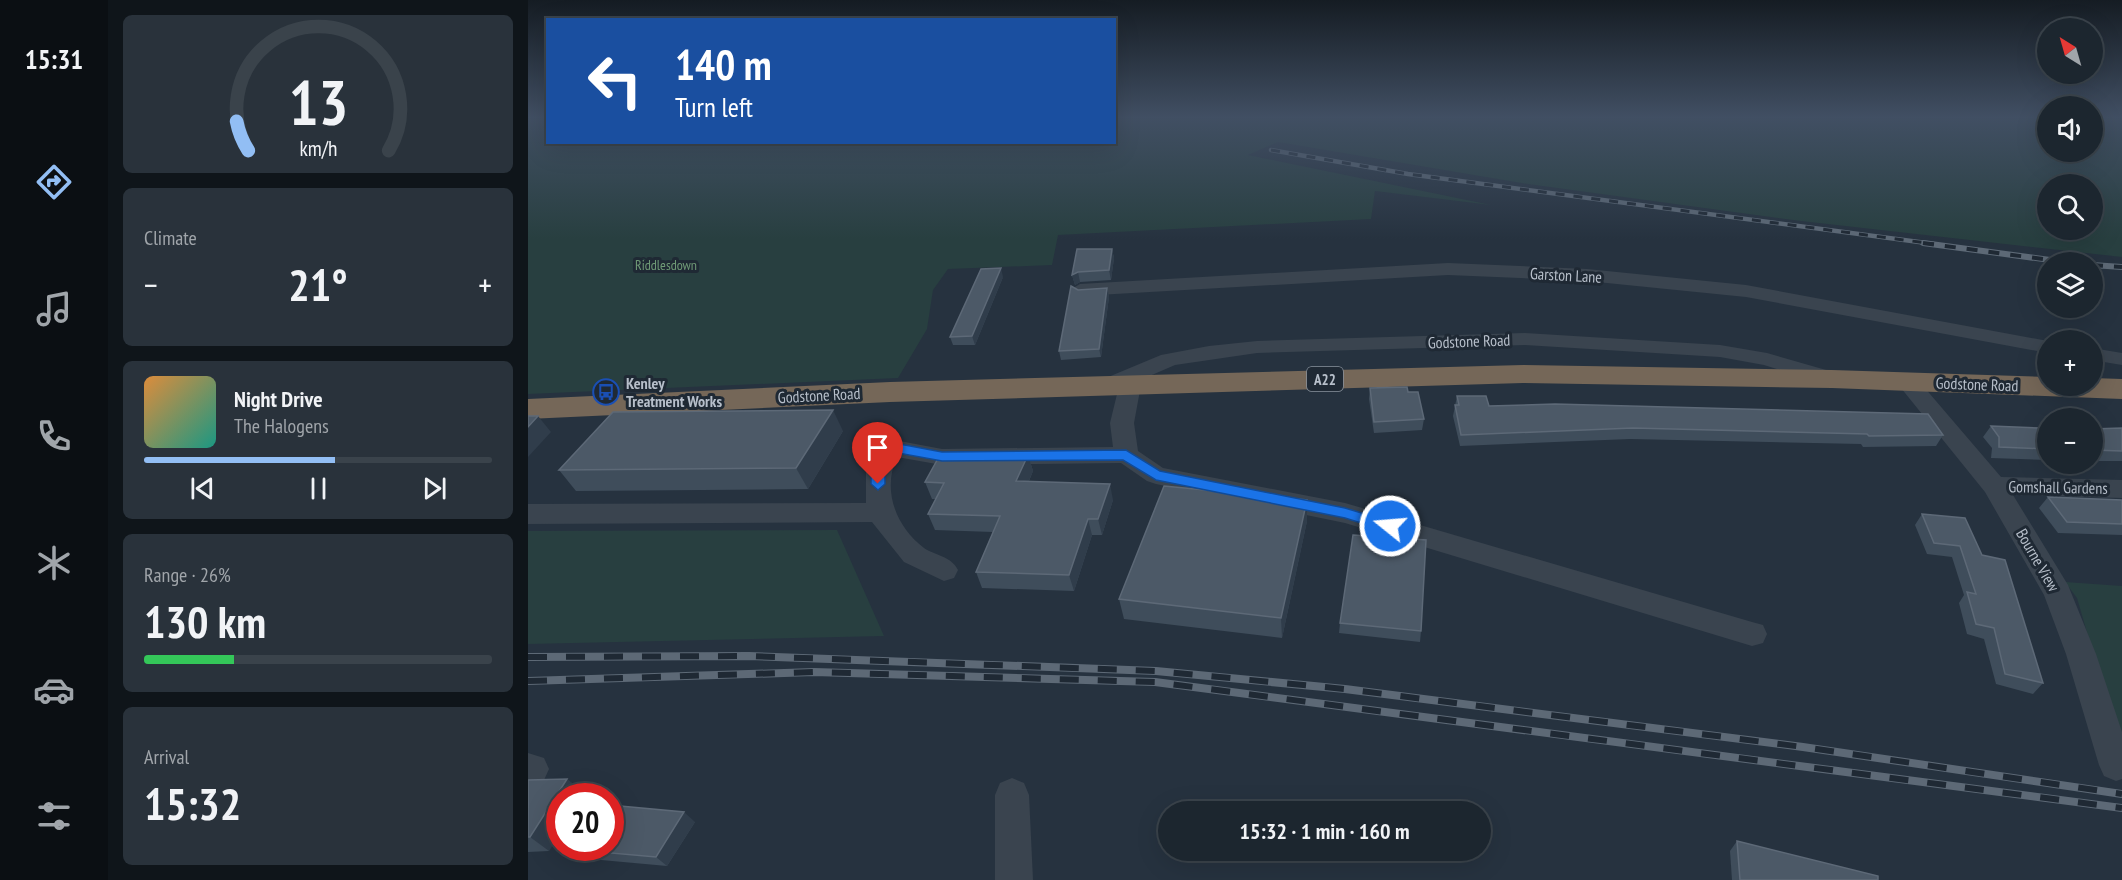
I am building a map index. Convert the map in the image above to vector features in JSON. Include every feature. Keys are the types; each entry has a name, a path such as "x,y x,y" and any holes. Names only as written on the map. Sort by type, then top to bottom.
{"highway":[{"name":"Godstone Road","path":"528,409 890,392 1522,374 1915,381 2122,389"}],"street":[{"name":"Garston Lane","path":"1080,290 1448,269 1587,275 1746,291 2037,345"},
{"path":"2103,356 2122,359"},
{"name":"Bourne View","path":"1915,381 1912,388 1994,486 2058,593 2081,654 2116,765"},
{"path":"1120,385 1126,455"},
{"path":"944,570 914,555 886,523 878,499 878,470 889,447 942,457 1126,455 1156,475 1345,513 1752,634"},
{"name":"Gomshall Gardens","path":"1994,486 2122,489"},
{"path":"528,514 882,512"},
{"path":"1012,795 1014,880"}],"green space":[{"name":"Riddlesdown","path":"528,157 1258,157 1491,205 1375,191 1371,219 1058,235 1052,265 948,269 933,290 927,329 898,378 528,394"},
{"name":"Riddlesdown","path":"1368,157 2037,157 2037,162 2103,162 2103,157 2122,157 2122,257 2103,255 2103,252 2077,252 1801,221 1528,184"},
{"path":"837,530 884,636 528,644 528,531"},
{"path":"2065,582 2122,586 2122,753 2077,598"}],"building":[{"path":"1077,249 1112,249 1109,270 1078,272 1072,275"},
{"path":"1001,268 972,336 950,337 981,269"},
{"path":"1071,286 1078,290 1107,288 1099,349 1059,351"},
{"path":"1407,387 1408,392 1418,392 1424,419 1374,422 1370,388"},
{"path":"1457,396 1486,396 1489,406 1555,404 1928,414 1943,435 1869,436 1867,434 1633,428 1461,435 1455,405 1459,405"},
{"path":"833,410 796,468 559,470 613,412"},
{"path":"528,416 538,416 528,427"},
{"path":"1991,426 2037,428 2037,449 1999,447 1999,437"},
{"path":"2122,428 2122,451 2103,450 2103,429"},
{"path":"941,453 1028,455 1016,481 1110,484 1098,519 1088,519 1069,575 976,572 1000,516 928,514 944,483 925,482"},
{"path":"1164,486 1307,500 1281,618 1119,599"},
{"path":"2048,497 2122,500 2122,524 2067,522"},
{"path":"1922,514 1965,518 1982,555 2005,560 2043,683 2005,674 1994,628 1976,624 1967,592 1976,594 1960,546 1934,543"},
{"path":"1353,535 1426,540 1421,631 1340,623"},
{"path":"567,779 564,783 546,783 546,812 530,837 528,837 528,780"},
{"path":"624,806 684,812 656,857 624,854"},
{"path":"1737,841 1878,876 1878,880 1740,880"}],"railway":[{"path":"1311,157 1408,174 1934,244"},
{"path":"1923,243 2037,258"},
{"path":"2103,266 2122,267"},
{"path":"528,657 749,656 1156,671 1345,689 1803,747 2122,794"},
{"path":"528,681 814,672 1155,682 2122,808"}],"place":[{"name":"Kenley Treatment Works","path":"606,392"}],"route":[{"path":"878,484 878,470 889,447 942,457 1126,455 1156,475 1345,513 1390,526"}]}
